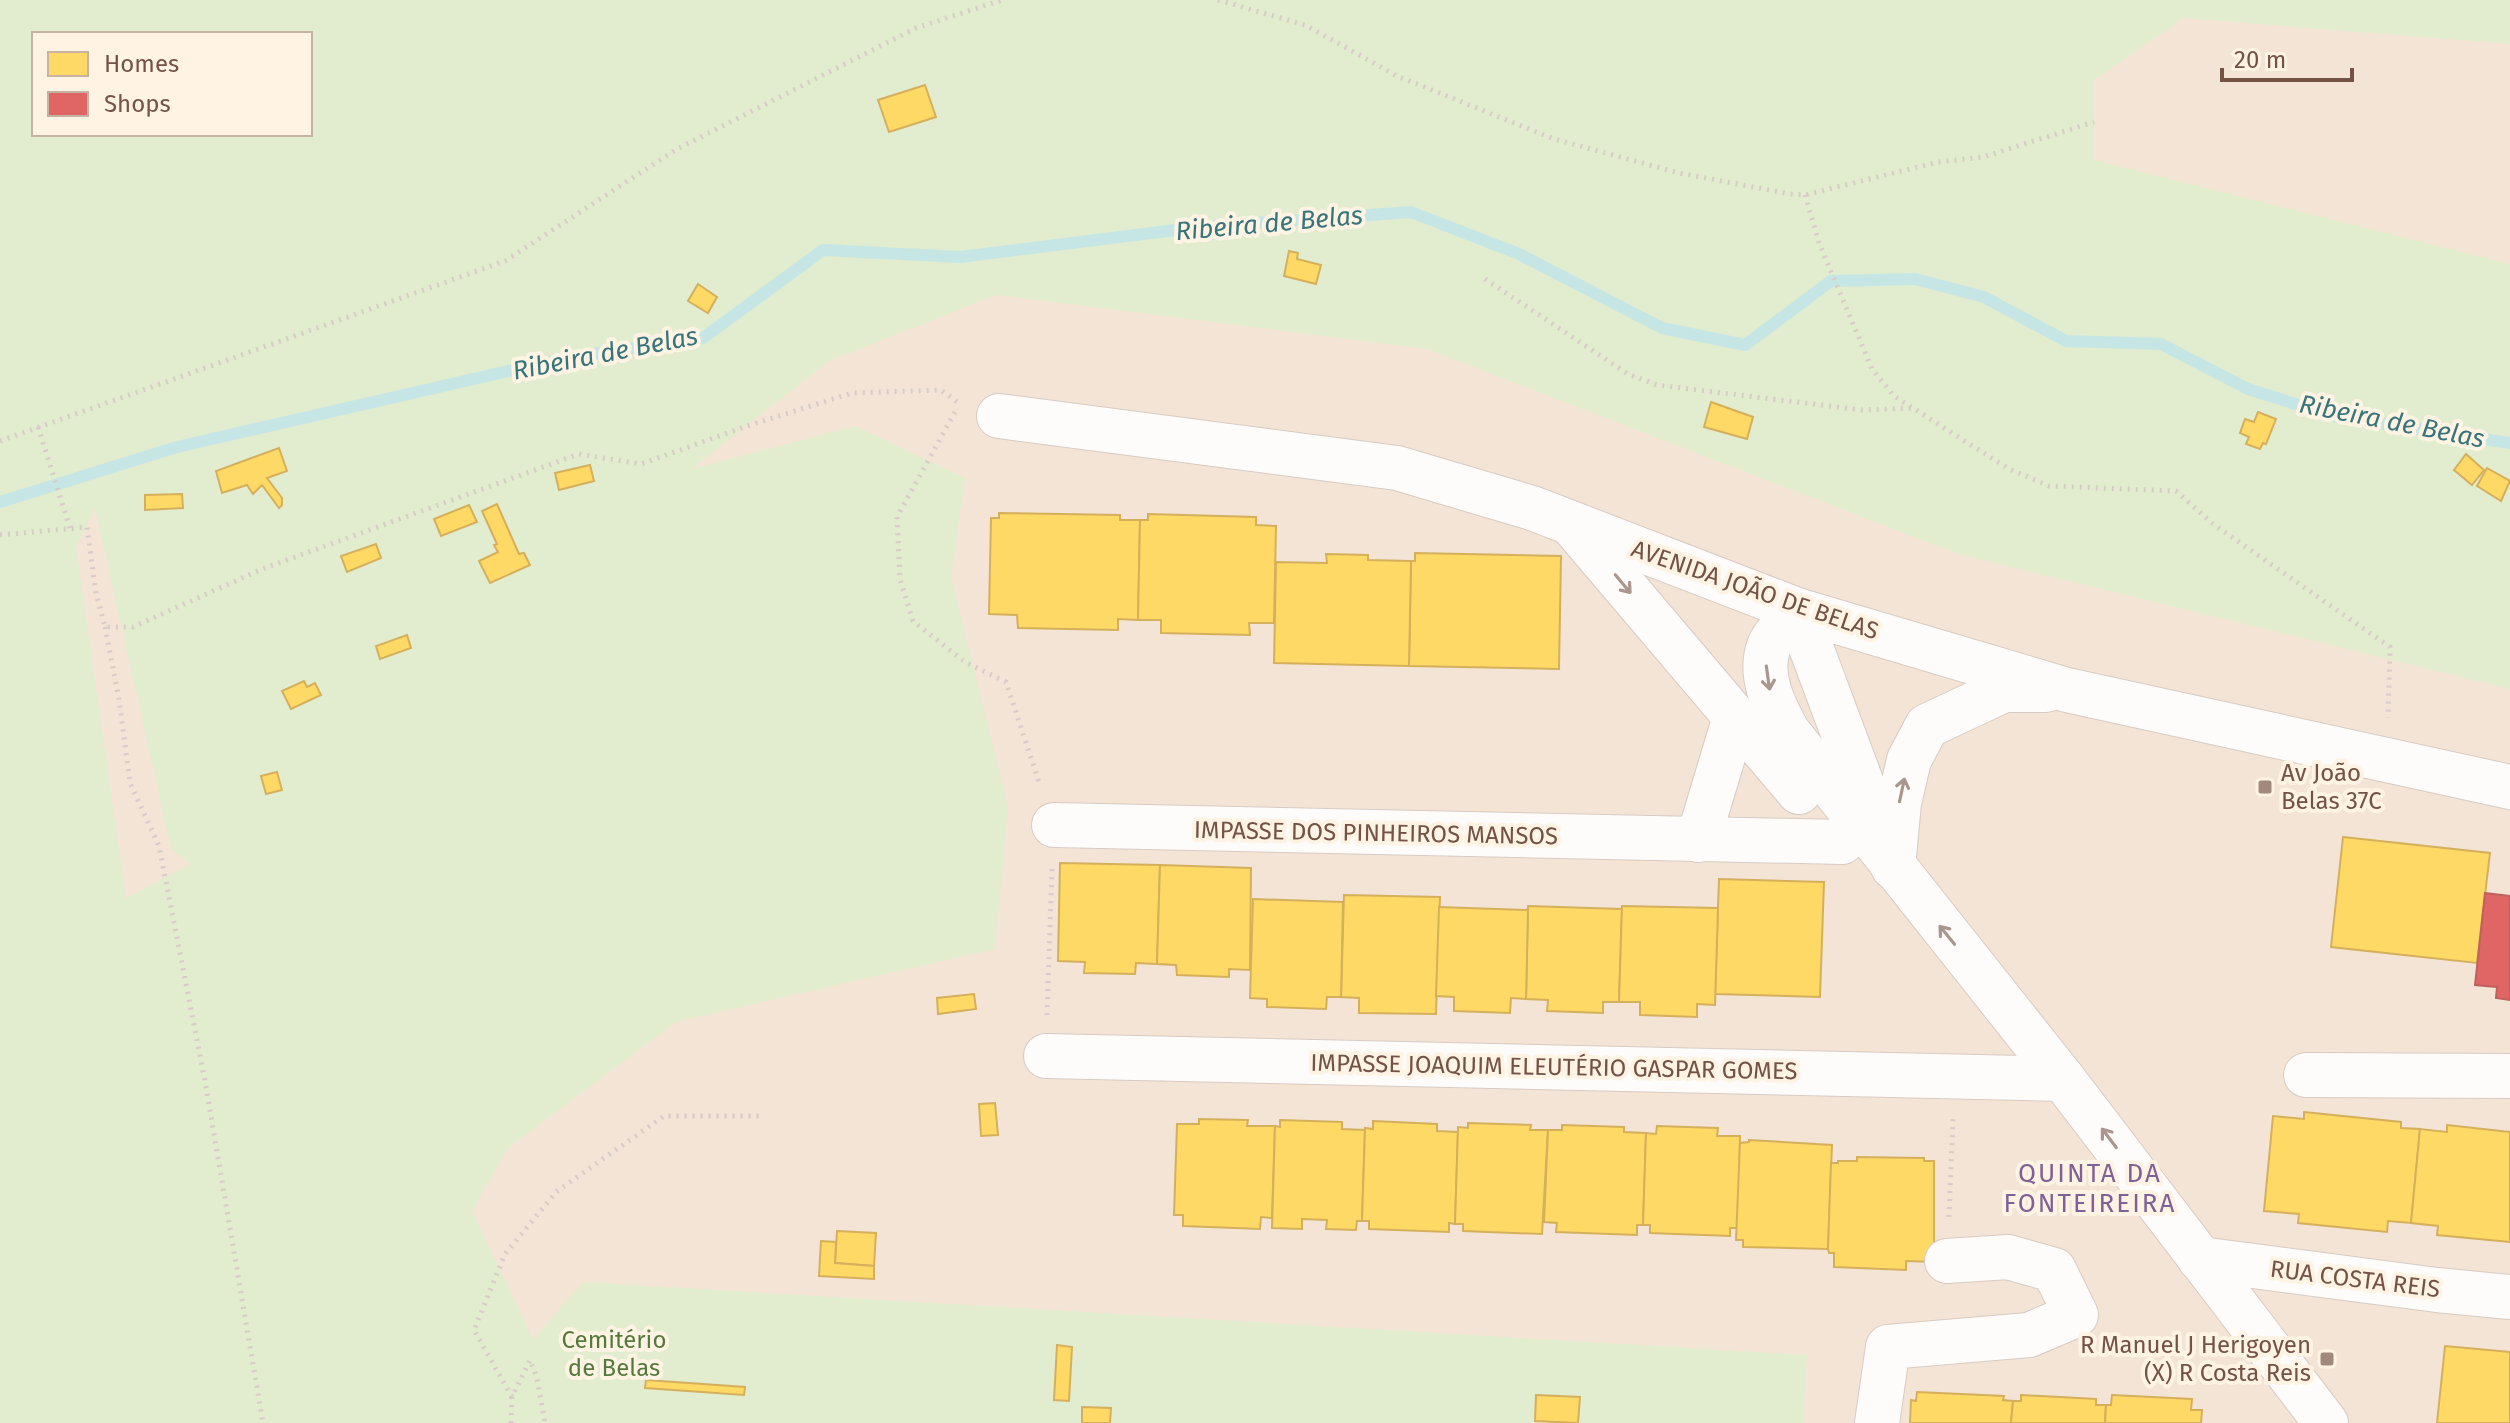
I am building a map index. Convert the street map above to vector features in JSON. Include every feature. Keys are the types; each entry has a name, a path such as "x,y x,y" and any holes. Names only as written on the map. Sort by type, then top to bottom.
{"street":[{"name":"AVENIDA JOÃO DE BELAS","path":"979,410 1397,468 1532,508 1797,610 2067,690 2510,787"},
{"path":"1572,525 1842,842 1893,867"},
{"path":"1797,610 1770,645 1765,672 1774,709 1788,732 2063,1079 2326,1423"},
{"path":"1893,867 1899,803 1909,760 1927,726 2004,690 2067,690"},
{"path":"1698,840 1735,717"},
{"name":"IMPASSE DOS PINHEIROS MANSOS","path":"1054,825 1842,842"},
{"name":"IMPASSE JOAQUIM ELEUTÉRIO GASPAR GOMES","path":"1046,1056 2063,1079"},
{"path":"2306,1075 2510,1076"},
{"path":"1877,1423 1888,1347 2029,1335 2076,1315 2054,1270 2008,1257 1947,1261"},
{"name":"RUA COSTA REIS","path":"2200,1259 2510,1297"}],"path":[{"path":"0,441 505,261 677,149 916,28 1002,0"},
{"path":"1218,0 1305,25 1397,76 1554,139 1679,173 1805,195 1938,162 1983,157 2094,122"},
{"path":"1805,195 1819,243 1872,369 1894,396 2009,469 2049,486 2176,491 2213,524 2390,647 2386,758"},
{"path":"1485,279 1628,374 1657,385 1862,410 1913,408"},
{"path":"105,627 133,627 262,569 579,454 641,464 852,393 941,390 979,410 897,517 900,579 913,621 965,662 1006,682 1054,825 1046,1056"},
{"path":"38,427 70,528"},
{"path":"0,535 87,527 96,593 119,699 130,783 159,846 205,1081 263,1423"},
{"path":"1951,1192 1954,1077"},
{"path":"512,1397 474,1330 505,1254 556,1192 664,1116 764,1116"},
{"path":"511,1423 512,1397 530,1360 537,1378 545,1423"}],"shaded area":[{"path":"2510,0 2510,1423 66,1423 0,302 306,136 312,136 312,34"}],"green space":[{"name":"Cemitério de Belas","path":"0,0 2510,0 2510,44 2184,18 2094,80 2094,160 2510,264 2510,689 1958,554 1427,349 996,295 829,361 691,469 855,426 965,478 951,577 1008,807 995,949 676,1022 508,1148 472,1211 533,1339 583,1282 1807,1355 1803,1423 0,1423","holes":["95,508 171,849 190,864 126,898 76,547"]}],"building: Homes":[{"path":"925,85 936,117 889,132 878,100"},
{"path":"1289,251 1298,253 1297,259 1321,265 1316,284 1284,276"},
{"path":"698,284 717,297 708,313 688,301"},
{"path":"1711,402 1753,417 1747,439 1704,427"},
{"path":"2258,412 2276,419 2266,444 2263,443 2260,449 2246,444 2249,437 2240,433 2245,419 2254,422"},
{"path":"279,448 287,471 267,478 282,498 279,508 262,485 253,494 247,485 222,493 216,471"},
{"path":"2466,454 2484,470 2472,485 2454,470"},
{"path":"590,465 594,481 559,490 555,473"},
{"path":"2487,468 2510,481 2501,501 2477,486"},
{"path":"182,494 183,508 145,510 145,495"},
{"path":"497,504 519,554 524,553 530,565 490,583 479,561 498,552 482,511"},
{"path":"469,505 477,522 441,536 434,519"},
{"path":"999,513 1120,515 1120,520 1140,520 1138,620 1118,619 1118,630 1018,628 1017,615 989,614 991,518 999,518"},
{"path":"1148,514 1256,517 1256,525 1276,526 1274,623 1249,623 1250,635 1161,633 1161,620 1138,620 1140,520 1148,520"},
{"path":"376,544 381,558 347,572 341,556"},
{"path":"1415,553 1561,556 1559,669 1409,666 1411,561 1415,561"},
{"path":"1326,554 1368,555 1368,560 1411,561 1409,666 1274,663 1276,562 1327,563"},
{"path":"407,635 411,648 380,659 376,646"},
{"path":"304,681 307,687 315,683 321,695 291,709 282,691"},
{"path":"277,772 282,790 266,794 261,776"},
{"path":"2343,837 2490,853 2477,963 2331,947"},
{"path":"1060,863 1160,865 1157,964 1136,963 1135,974 1084,973 1085,962 1058,961"},
{"path":"1160,865 1251,868 1250,970 1229,969 1229,977 1177,975 1176,965 1157,964"},
{"path":"1719,879 1824,882 1820,997 1715,994"},
{"path":"1344,895 1440,897 1436,1014 1359,1013 1359,998 1341,997"},
{"path":"1253,899 1343,902 1341,997 1327,997 1326,1009 1267,1007 1267,999 1250,998"},
{"path":"1528,906 1622,909 1619,1002 1603,1002 1603,1013 1547,1011 1548,1000 1526,999"},
{"path":"1622,906 1718,908 1715,1005 1697,1004 1697,1017 1640,1015 1640,1002 1619,1002"},
{"path":"1439,907 1528,910 1526,999 1511,998 1510,1013 1454,1011 1454,997 1436,996"},
{"path":"974,994 976,1009 938,1014 937,998"},
{"path":"995,1103 998,1135 981,1136 979,1104"},
{"path":"2304,1112 2401,1122 2401,1128 2420,1129 2411,1223 2388,1221 2387,1232 2298,1223 2299,1214 2264,1211 2273,1116 2304,1119"},
{"path":"1199,1119 1248,1120 1247,1126 1275,1126 1272,1218 1261,1217 1260,1229 1183,1226 1183,1215 1174,1215 1177,1124 1199,1124"},
{"path":"1280,1120 1342,1122 1342,1129 1365,1130 1362,1221 1357,1221 1356,1230 1326,1229 1327,1220 1302,1219 1302,1229 1272,1228 1275,1126 1280,1127"},
{"path":"1373,1121 1437,1124 1437,1131 1458,1132 1455,1224 1449,1223 1449,1232 1369,1229 1369,1221 1362,1221 1365,1128 1373,1129"},
{"path":"1468,1123 1531,1125 1530,1130 1548,1130 1542,1234 1463,1231 1463,1224 1455,1224 1458,1127 1468,1128"},
{"path":"1562,1125 1624,1127 1624,1132 1646,1133 1643,1225 1637,1225 1637,1235 1556,1232 1557,1223 1544,1222 1548,1130 1562,1130"},
{"path":"2447,1125 2510,1132 2510,1242 2437,1235 2438,1226 2411,1223 2420,1129 2447,1132"},
{"path":"1657,1126 1718,1128 1717,1136 1740,1136 1738,1228 1730,1228 1730,1236 1650,1233 1650,1225 1643,1225 1646,1133 1656,1134"},
{"path":"1749,1140 1832,1145 1828,1249 1743,1247 1743,1240 1736,1240 1740,1143"},
{"path":"1857,1157 1924,1158 1924,1161 1934,1161 1934,1262 1906,1261 1906,1270 1834,1267 1834,1253 1829,1253 1828,1249 1831,1163 1857,1161"},
{"path":"837,1231 876,1233 874,1266 835,1263"},
{"path":"821,1241 836,1242 835,1263 874,1266 874,1279 819,1276"},
{"path":"1057,1345 1072,1347 1069,1401 1054,1400"},
{"path":"2445,1346 2510,1352 2510,1423 2437,1423"},
{"path":"646,1380 745,1387 744,1395 645,1388"},
{"path":"1917,1392 2004,1396 2003,1400 2013,1401 2011,1423 1910,1423 1911,1400 1916,1401"},
{"path":"1536,1395 1580,1397 1578,1423 1535,1421"},
{"path":"2021,1395 2096,1399 2096,1405 2106,1405 2105,1423 2011,1423 2013,1401 2021,1401"},
{"path":"2112,1395 2192,1399 2191,1410 2202,1410 2201,1423 2105,1423 2106,1405 2111,1405"},
{"path":"1082,1407 1111,1408 1110,1423 1082,1423"}],"building: Shops":[{"path":"2485,893 2510,896 2510,1000 2496,998 2497,987 2475,985"}],"waterway":[{"name":"Ribeira de Belas","path":"0,502 177,447 565,358 703,338 823,250 960,257 1199,227 1411,212 1519,254 1662,328 1745,345 1831,281 1915,279 1984,297 2066,341 2161,344 2248,389 2334,416 2510,443"}],"place":[{"name":"Av João Belas 37C","path":"2265,787"},
{"name":"R Manuel J Herigoyen (X) R Costa Reis","path":"2327,1359"}],"district":[{"name":"QUINTA DA FONTEIREIRA","path":"2090,1188"}]}
